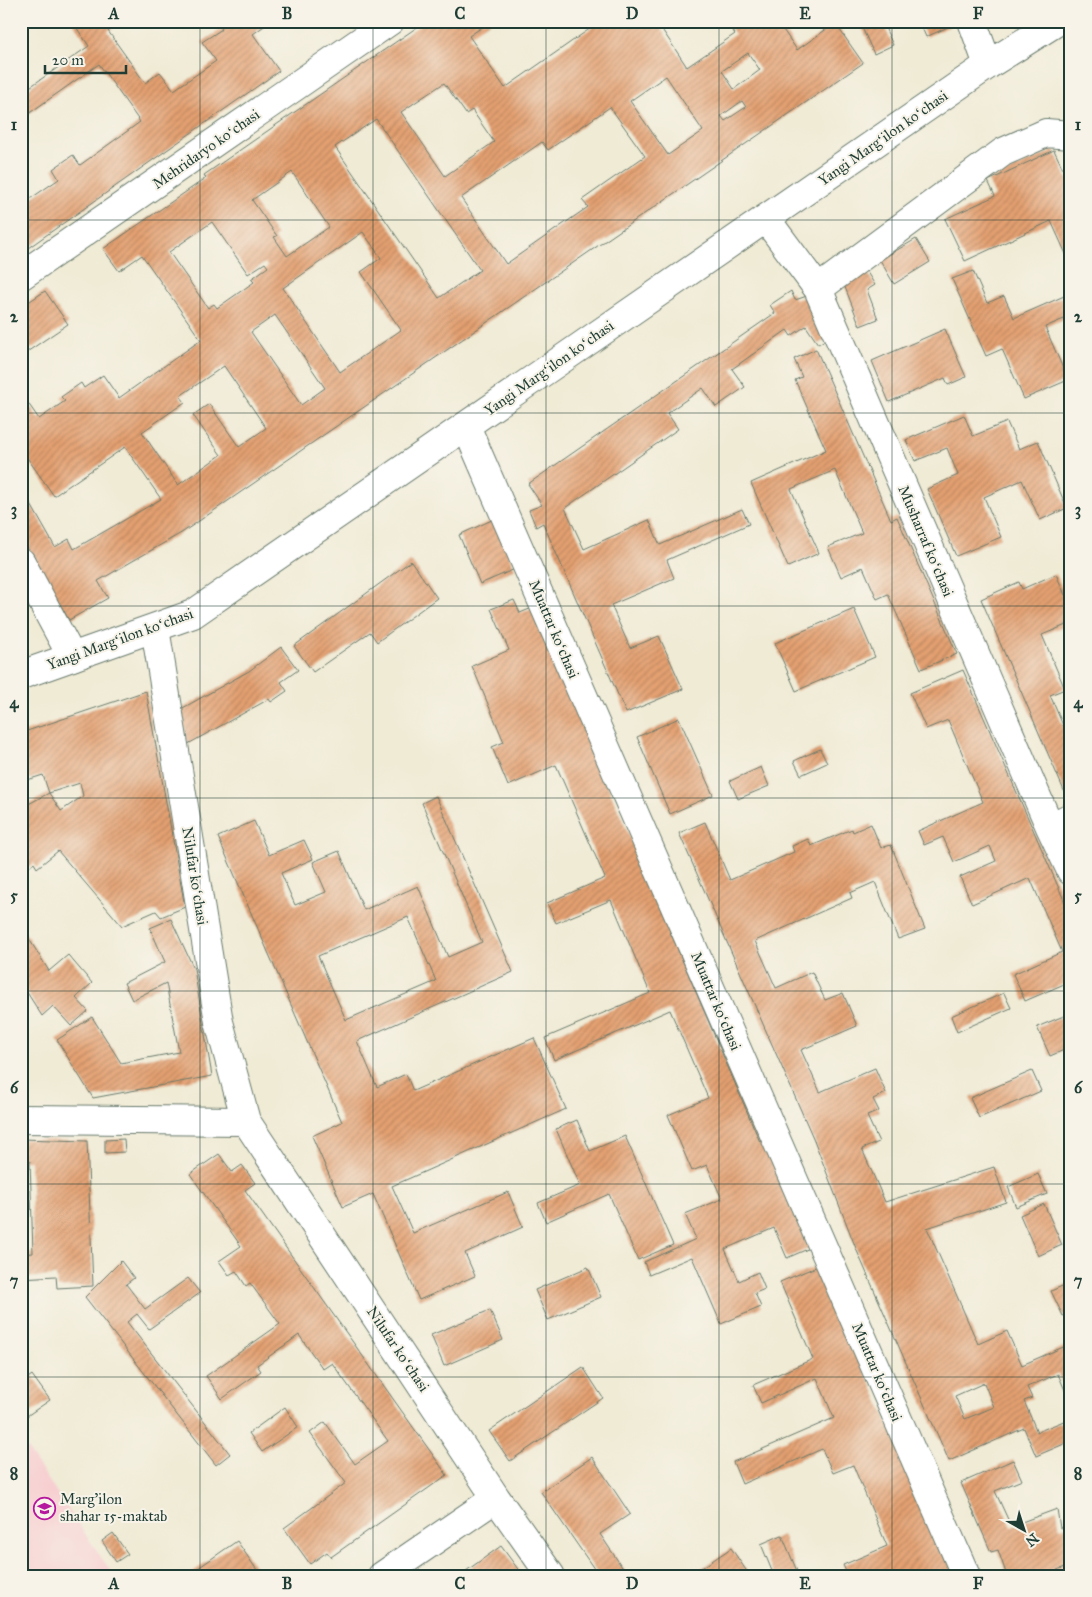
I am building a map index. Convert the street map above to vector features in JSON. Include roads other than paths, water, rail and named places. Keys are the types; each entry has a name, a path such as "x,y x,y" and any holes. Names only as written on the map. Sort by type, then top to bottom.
{"street":[{"name":"Mehridaryo koʻchasi","path":"21,276 390,21"},
{"path":"972,21 988,65"},
{"name":"Yangi Margʻilon koʻchasi","path":"21,675 193,614 988,65 1058,21"},
{"path":"818,289 1003,152 1046,133 1071,134"},
{"name":"Musharraf koʻchasi","path":"766,219 818,289 1060,822 1071,871"},
{"name":"Muattar koʻchasi","path":"466,426 966,1576"},
{"path":"21,562 72,657"},
{"name":"Nilufar koʻchasi","path":"155,628 219,1022 246,1121 496,1498 550,1576"},
{"path":"21,1120 246,1121"},
{"path":"382,1576 496,1498"}],"place":[{"name":"Marg'ilon shahar 15-maktab","path":"44,1508"}]}
